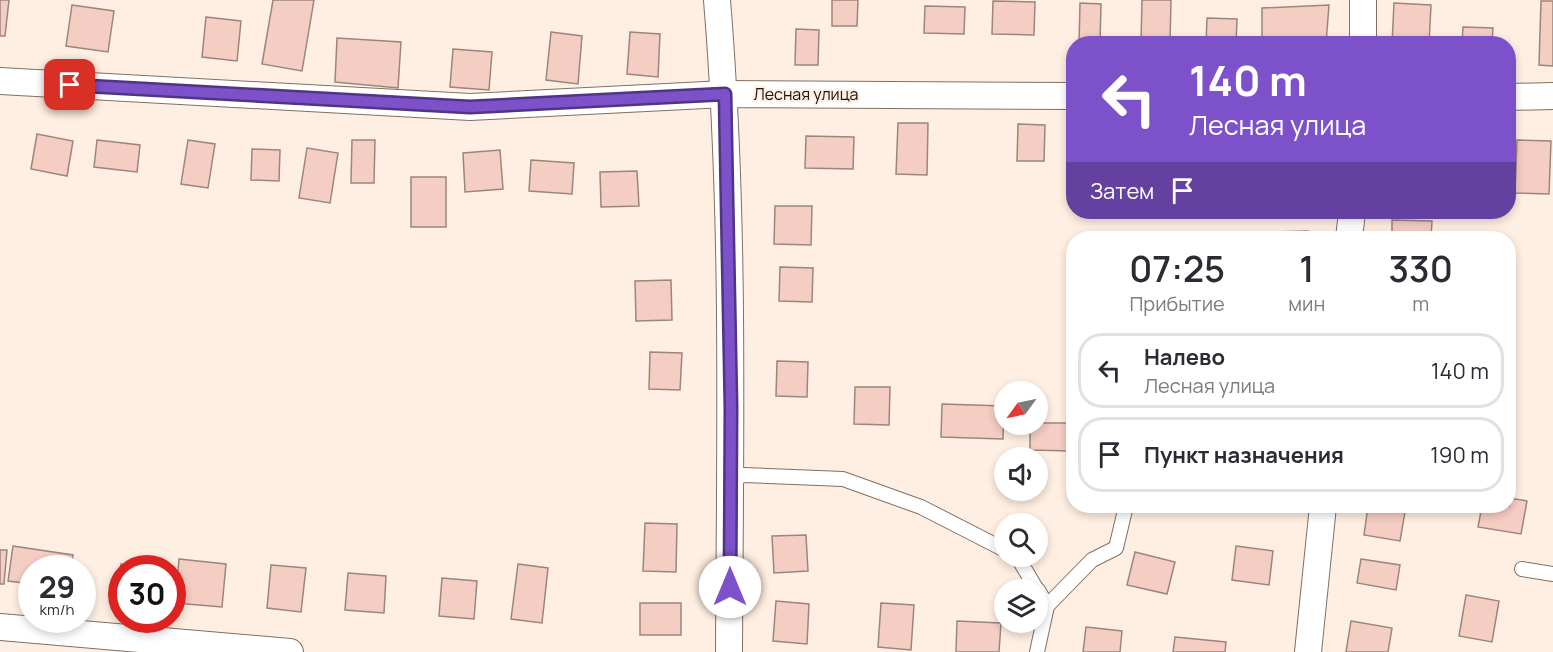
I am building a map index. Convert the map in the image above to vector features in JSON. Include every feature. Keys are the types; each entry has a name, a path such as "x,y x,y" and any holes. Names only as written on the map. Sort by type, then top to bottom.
{"street":[{"path":"717,0 725,94 731,408 729,652"},
{"path":"1363,0 1363,36"},
{"name":"Лесная улица","path":"0,81 470,107 725,94 1066,96"},
{"path":"1516,97 1553,96"},
{"path":"1308,652 1322,513"},
{"path":"0,627 290,652"}],"lane":[{"path":"730,480 744,475 843,479 921,507 994,544"},
{"path":"1048,605 1092,560 1116,548 1124,513"},
{"path":"1522,569 1553,574"},
{"path":"1037,652 1041,633"}],"building":[{"path":"0,0 9,0 5,36 0,36"},
{"path":"273,0 314,0 302,71 262,64"},
{"path":"832,0 858,0 857,26 832,26"},
{"path":"1142,0 1171,0 1170,36 1141,36"},
{"path":"993,1 1035,2 1034,35 992,34"},
{"path":"1541,1 1553,1 1553,66 1539,65"},
{"path":"1080,3 1101,4 1100,36 1079,36"},
{"path":"1394,3 1431,5 1429,36 1392,36"},
{"path":"72,5 114,11 108,52 66,46"},
{"path":"1329,5 1327,36 1262,36 1262,8"},
{"path":"925,6 965,7 964,34 924,33"},
{"path":"206,17 241,21 237,61 202,57"},
{"path":"1207,18 1237,19 1236,36 1206,36"},
{"path":"1463,27 1493,28 1492,36 1462,36"},
{"path":"796,29 819,30 818,65 795,65"},
{"path":"551,32 582,36 578,84 546,80"},
{"path":"630,32 660,34 658,77 627,74"},
{"path":"337,38 401,42 398,88 335,82"},
{"path":"453,49 492,52 489,90 450,87"},
{"path":"898,123 928,123 927,175 896,174"},
{"path":"1018,124 1045,125 1044,161 1017,161"},
{"path":"37,134 73,141 67,176 31,169"},
{"path":"806,136 854,137 853,169 805,168"},
{"path":"97,140 140,145 137,172 94,167"},
{"path":"188,140 215,144 208,188 181,184"},
{"path":"352,140 375,140 374,183 351,183"},
{"path":"1517,140 1551,141 1549,194 1516,193"},
{"path":"307,148 338,153 330,203 299,198"},
{"path":"252,149 280,150 279,181 251,180"},
{"path":"500,150 503,189 465,192 463,153"},
{"path":"531,160 574,163 572,194 529,191"},
{"path":"637,171 639,206 601,207 600,172"},
{"path":"411,177 446,177 446,227 411,227"},
{"path":"775,206 812,206 811,245 774,244"},
{"path":"1392,220 1432,221 1431,231 1392,231"},
{"path":"780,267 813,268 812,302 779,301"},
{"path":"671,280 672,320 636,321 635,281"},
{"path":"650,352 682,353 680,390 649,389"},
{"path":"777,361 808,362 807,397 776,396"},
{"path":"855,387 890,387 889,425 854,424"},
{"path":"942,404 994,406 994,435 1003,435 1003,439 941,437"},
{"path":"1048,423 1066,423 1066,451 1048,450 1048,447 1030,447 1030,435 1048,435"},
{"path":"1516,499 1527,501 1521,534 1478,527 1481,513 1516,513"},
{"path":"1367,513 1405,513 1400,541 1364,535"},
{"path":"645,523 677,524 676,572 643,571"},
{"path":"806,535 808,571 774,573 772,536"},
{"path":"13,546 73,555 18,555 18,582 8,581"},
{"path":"1236,546 1273,551 1269,585 1232,580"},
{"path":"0,550 7,550 4,584 0,584"},
{"path":"1135,552 1175,562 1167,594 1127,585"},
{"path":"1361,559 1400,565 1396,590 1357,583"},
{"path":"186,560 226,564 222,607 186,604"},
{"path":"518,564 548,568 542,623 511,619"},
{"path":"271,565 306,568 301,612 267,608"},
{"path":"348,573 386,576 384,613 345,610"},
{"path":"442,578 477,581 474,619 439,616"},
{"path":"1466,595 1499,601 1492,642 1459,636"},
{"path":"776,601 809,604 807,644 773,641"},
{"path":"640,603 681,603 681,635 640,635"},
{"path":"881,603 914,605 911,650 878,647"},
{"path":"957,621 994,623 994,633 1000,633 999,652 956,652"},
{"path":"1351,621 1392,628 1388,652 1346,652"},
{"path":"1086,627 1122,631 1120,652 1083,652"},
{"path":"1175,637 1226,642 1225,652 1173,652"}],"route":[{"path":"70,85 470,107 725,94 731,408 730,587"}]}
